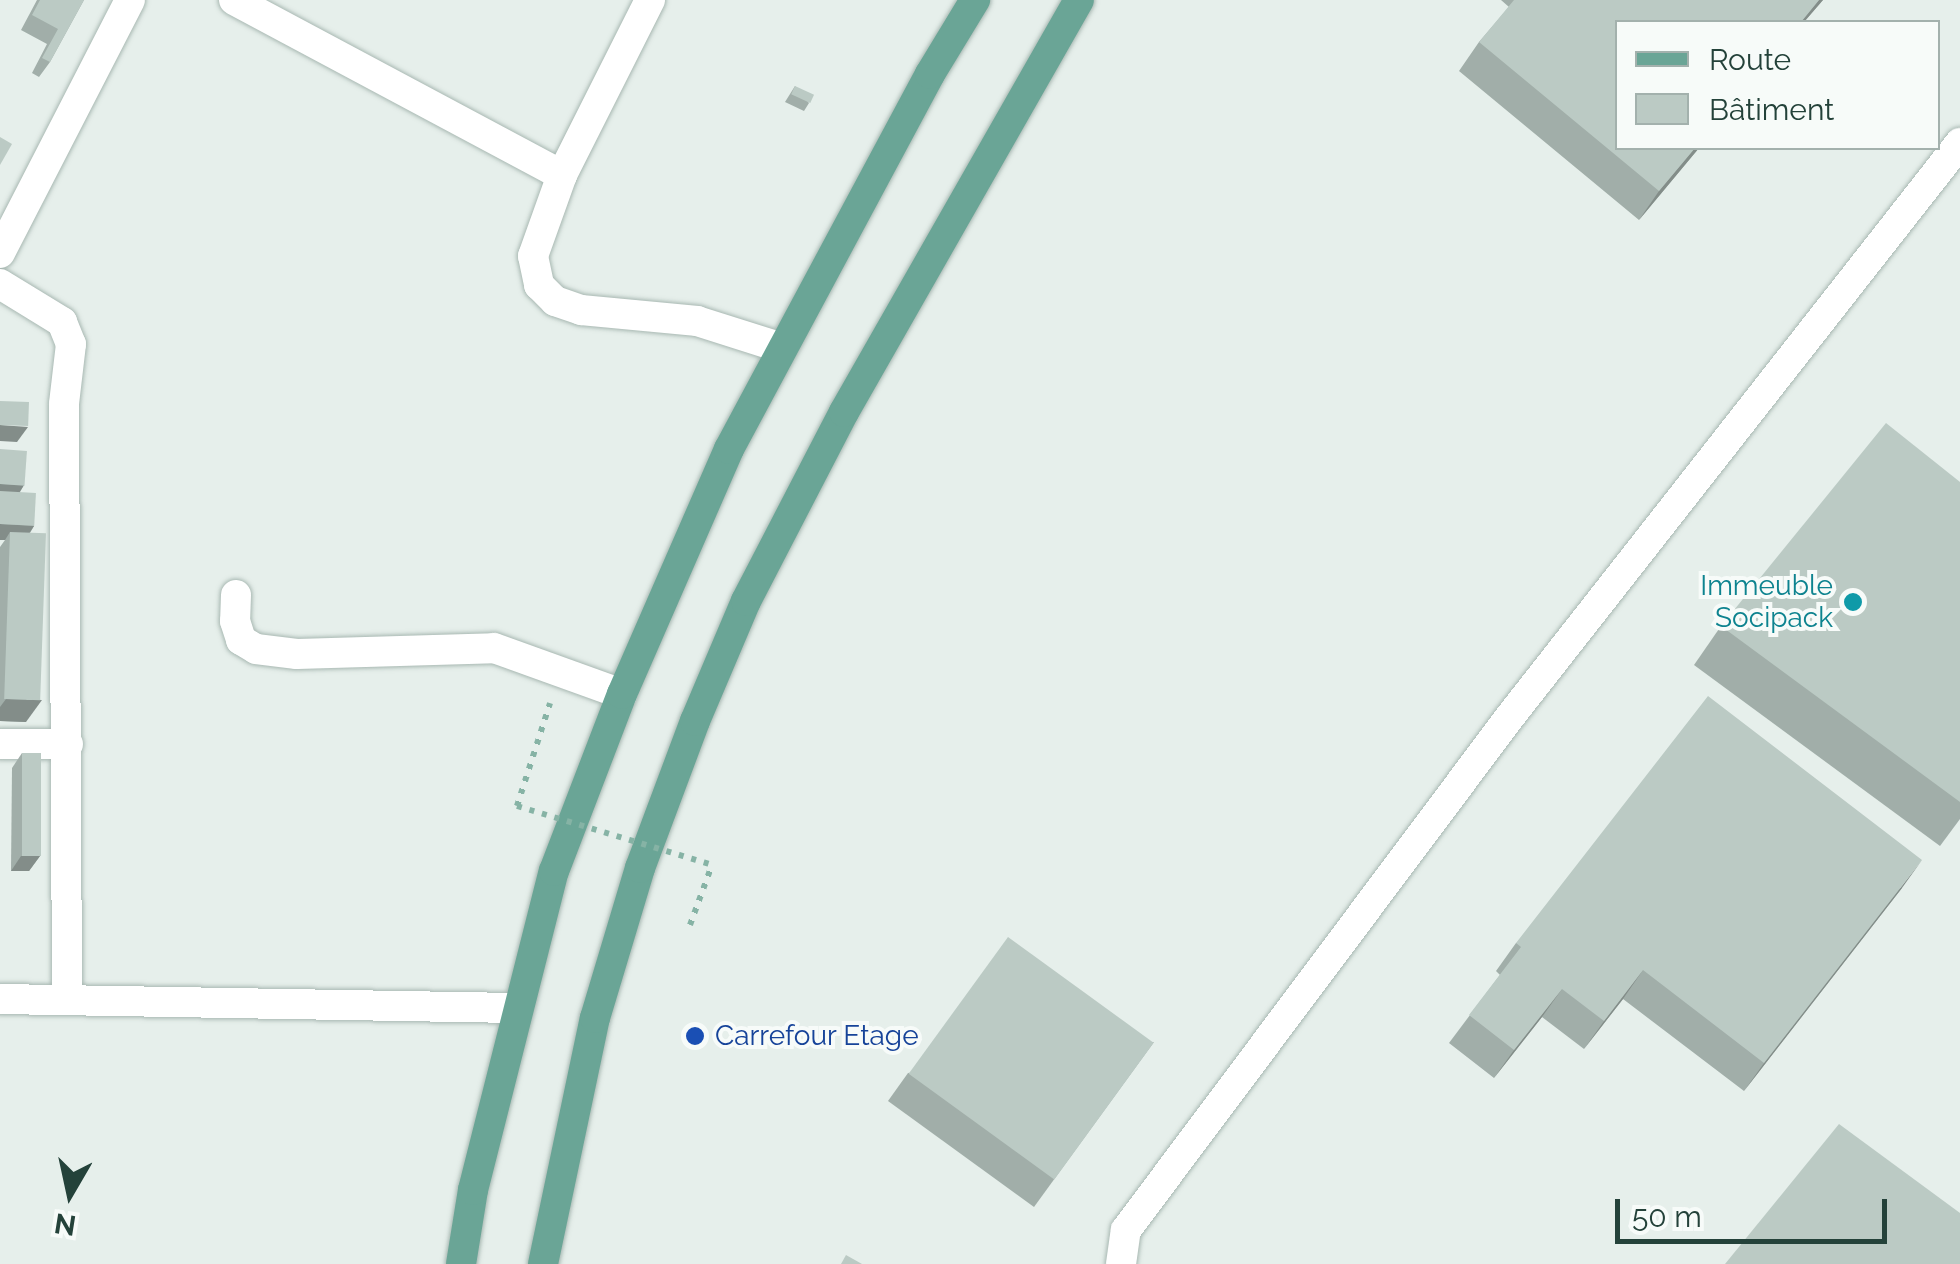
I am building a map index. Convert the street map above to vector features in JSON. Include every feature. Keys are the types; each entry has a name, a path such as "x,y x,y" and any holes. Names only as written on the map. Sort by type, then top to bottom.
{"main road":[{"path":"460,1264 473,1190 554,871 622,694 729,449 930,74 975,0"},
{"path":"543,1264 594,1018 640,868 694,721 746,602 844,412 1078,0"}],"street":[{"path":"0,253 130,0"},
{"path":"234,0 562,175"},
{"path":"650,0 562,175 533,256 540,285 555,301 630,318 697,321 782,348"},
{"path":"1121,1264 1126,1230 1485,750 1960,144"},
{"path":"0,284 62,322 71,344 64,404 67,1000"},
{"path":"236,596 235,621 241,640 256,649 297,654 494,648 622,694"},
{"path":"0,744 68,744"},
{"path":"0,1000 518,1008"}],"path":[{"path":"545,720 517,806 712,865 690,925"}],"building":[{"path":"40,0 84,0 50,62 42,58 58,29 32,15"},
{"path":"1514,0 1819,0 1803,20 1615,20 1615,150 1693,150 1659,191 1479,42"},
{"path":"795,86 814,95 810,103 791,94"},
{"path":"0,137 12,144 0,165"},
{"path":"0,401 29,402 28,426 0,425"},
{"name":"Immeuble Socipack","path":"1886,423 1960,482 1960,802 1721,626"},
{"path":"0,449 27,451 24,486 0,484"},
{"path":"0,491 36,493 34,526 0,524"},
{"path":"10,532 46,533 40,700 4,699"},
{"path":"1708,696 1922,860 1764,1063 1643,970 1604,1021 1562,989 1514,1050 1469,1015 1521,947 1516,943"},
{"path":"22,753 41,753 41,856 22,856"},
{"path":"1008,937 1154,1043 1054,1180 909,1074"},
{"path":"1839,1124 1960,1213 1960,1264 1725,1264"},
{"path":"846,1255 862,1264 841,1264"}],"place":[{"name":"Immeuble Socipack","path":"1853,602"},
{"name":"Carrefour Etage","path":"695,1036"}]}
